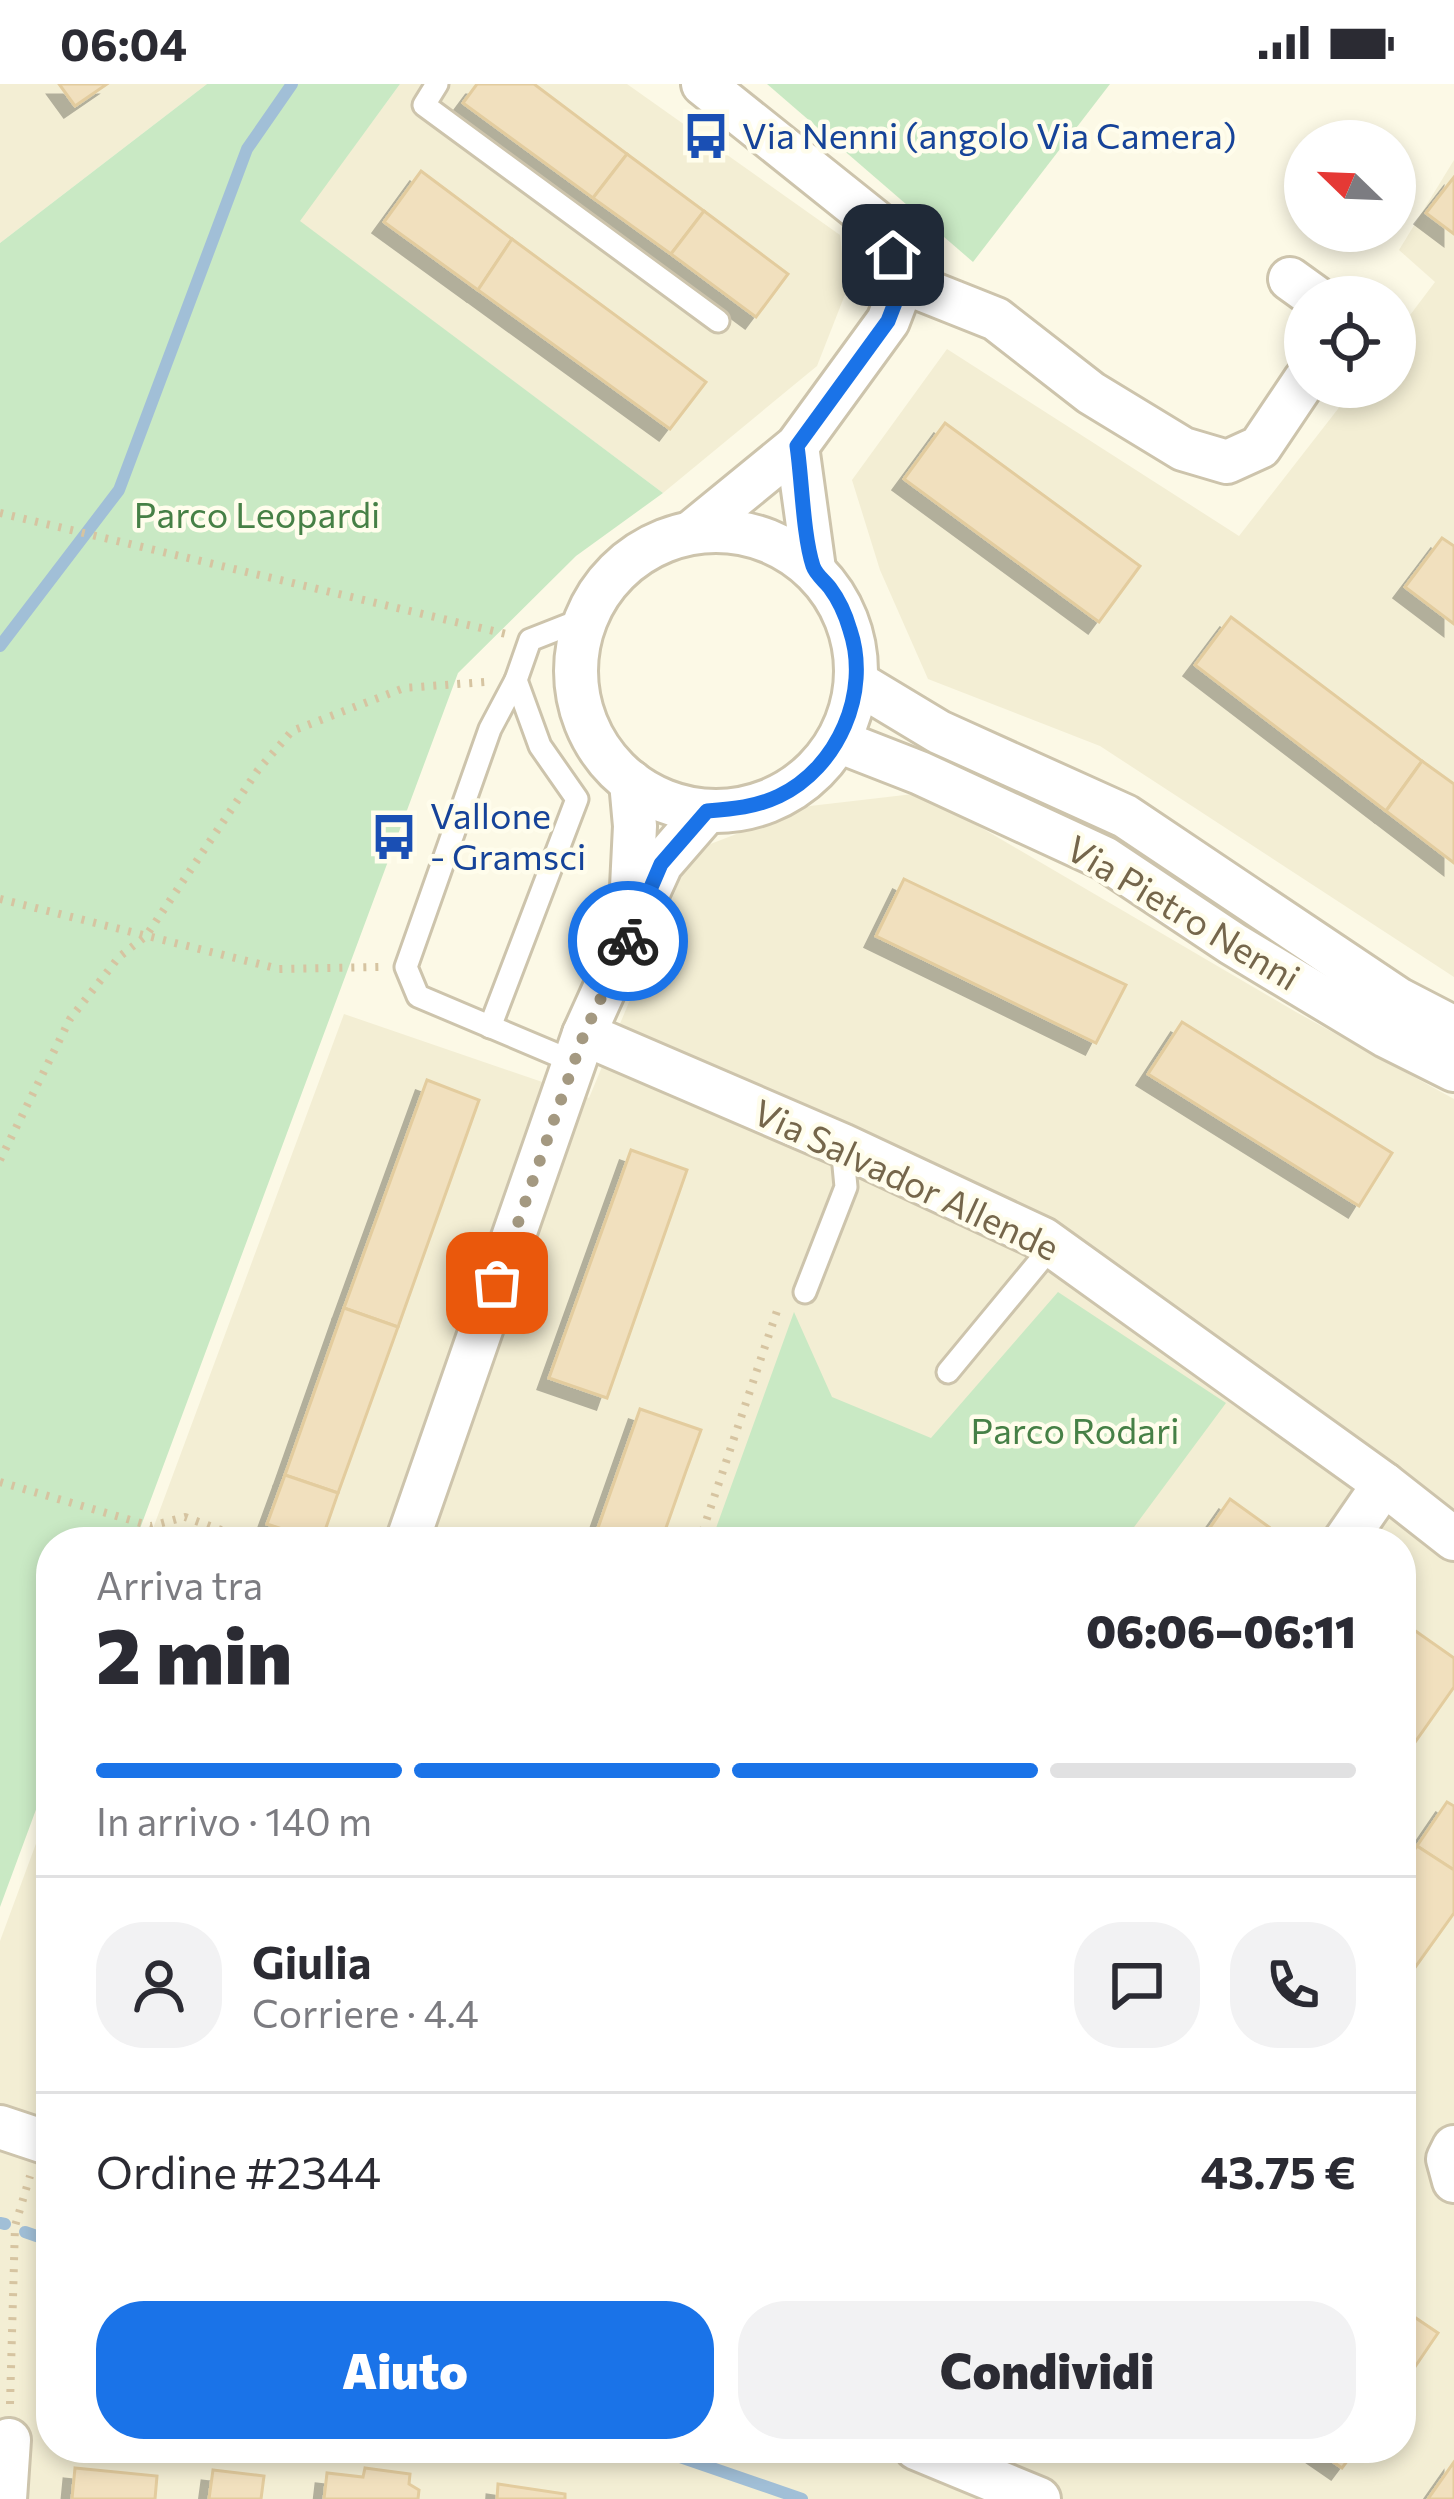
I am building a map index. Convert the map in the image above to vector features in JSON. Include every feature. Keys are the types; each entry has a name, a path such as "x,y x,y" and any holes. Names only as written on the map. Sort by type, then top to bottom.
{"street":[{"path":"692,532 797,446 888,321 903,282 883,228 703,84"},
{"path":"903,282 996,320 1090,393 1183,449 1227,462 1260,447 1286,408"},
{"path":"797,446 814,569"},
{"path":"726,530 760,537 814,569 830,588 852,633 856,682 838,741 814,772 782,795 746,808 707,811 666,802 631,782 609,762 580,708 578,647 586,618 606,584 635,556 670,538 726,530"},
{"name":"Via Pietro Nenni","path":"856,682 939,732 1125,816 1398,999 1454,1028"},
{"name":"Via Pietro Nenni","path":"838,741 920,772 1104,858 1252,956 1386,1036 1454,1070"},
{"path":"629,938 635,826 631,782"},
{"path":"411,1527 579,1048 661,864 707,811"},
{"name":"Via Salvador Allende","path":"579,1048 842,1144 1053,1245 1454,1539"},
{"path":"1354,1527 1384,1484"},
{"path":"1454,2147 1448,2159 1454,2181"},
{"path":"5,2499 9,2440"},
{"path":"952,2463 1039,2499"}],"lane":[{"path":"437,84 424,105 718,321"},
{"path":"579,1048 490,1027 418,996 406,967 490,729 516,680 530,640 586,618"},
{"path":"490,1027 577,800 540,746 516,680"},
{"path":"805,1292 846,1187 842,1144"},
{"path":"948,1372 1053,1245"}],"path":[{"path":"0,513 530,640"},
{"path":"0,1160 70,1019 118,957 146,936 259,770 292,731 404,688 516,680"},
{"path":"0,899 279,969 406,967"},
{"path":"704,1527 782,1297 805,1292"},
{"path":"0,1482 151,1526 185,1517 213,1527"},
{"path":"9,2440 15,2226 30,2137"}],"shaded area":[{"path":"0,84 207,84 0,243"},
{"path":"400,84 627,84 840,235 846,292 817,366 663,493 299,221"},
{"path":"1454,160 1454,977 1100,746 928,679 880,570 852,480 947,349 1239,536 1339,408 1416,408 1416,307 1435,282 1401,252 1416,252 1416,222"},
{"path":"922,793 1454,1099 1454,2499 0,2499 0,1941 36,1844 36,2463 1416,2463 1416,1527 154,1527 344,1014 589,1098 692,851 810,806"}],"green space":[{"name":"Parco Leopardi","path":"207,84 400,84 300,221 663,493 576,556 458,673 141,1527 36,1527 36,1810 0,1907 0,243"},
{"path":"767,84 1110,84 973,262"},
{"name":"Parco Rodari","path":"1058,1292 1226,1403 1134,1527 716,1527 794,1312 832,1397 931,1438"}],"building":[{"path":"59,84 107,84 75,106"},
{"path":"477,84 534,84 627,154 593,198 463,103"},
{"path":"627,154 704,211 671,254 593,198"},
{"path":"421,171 512,239 478,290 384,222"},
{"path":"1454,177 1454,234 1426,213"},
{"path":"704,211 788,274 756,317 671,254"},
{"path":"512,239 706,382 670,429 478,290"},
{"path":"945,423 1140,566 1099,622 904,479"},
{"path":"1442,538 1454,546 1454,624 1405,587"},
{"path":"1231,617 1422,761 1386,811 1195,665"},
{"path":"1422,761 1454,784 1454,863 1386,811"},
{"path":"904,879 1126,985 1096,1043 876,936"},
{"path":"1182,1022 1392,1153 1359,1206 1148,1074"},
{"path":"427,1080 479,1100 398,1327 344,1308"},
{"path":"631,1150 687,1170 607,1398 549,1378"},
{"path":"344,1308 398,1327 338,1493 285,1475"},
{"path":"640,1409 701,1430 666,1527 598,1527"},
{"path":"285,1475 338,1493 326,1527 267,1524"},
{"path":"1230,1499 1269,1527 1210,1527"},
{"path":"1416,1631 1454,1658 1454,1687 1416,1741"},
{"path":"1447,1802 1454,1806 1454,1870 1417,1846"},
{"path":"1416,1847 1454,1870 1454,1913 1416,1966"},
{"path":"1416,2318 1438,2333 1416,2365"},
{"path":"1454,2462 1454,2499 1428,2499"},
{"path":"75,2468 157,2476 155,2499 72,2499"},
{"path":"365,2468 410,2474 409,2484 419,2490 418,2499 324,2499 327,2473 363,2477"},
{"path":"213,2470 264,2476 261,2499 209,2499"},
{"path":"498,2484 565,2494 565,2499 497,2499"}],"waterway":[{"path":"0,646 119,490 247,149 292,84"},
{"path":"0,2223 5,2224"},
{"path":"25,2232 36,2236"},
{"path":"698,2463 802,2499"}],"way so far":[{"path":"497,1283 584,1034 628,941"}],"place":[{"name":"Via Nenni (angolo Via Camera)","path":"706,136"},
{"name":"Vallone - Gramsci","path":"394,837"}],"route":[{"path":"628,941 661,864 707,811 746,808 782,795 814,772 838,741 850,712 856,682 852,633 830,588 814,569 797,446 888,321 903,282 893,255"}]}
